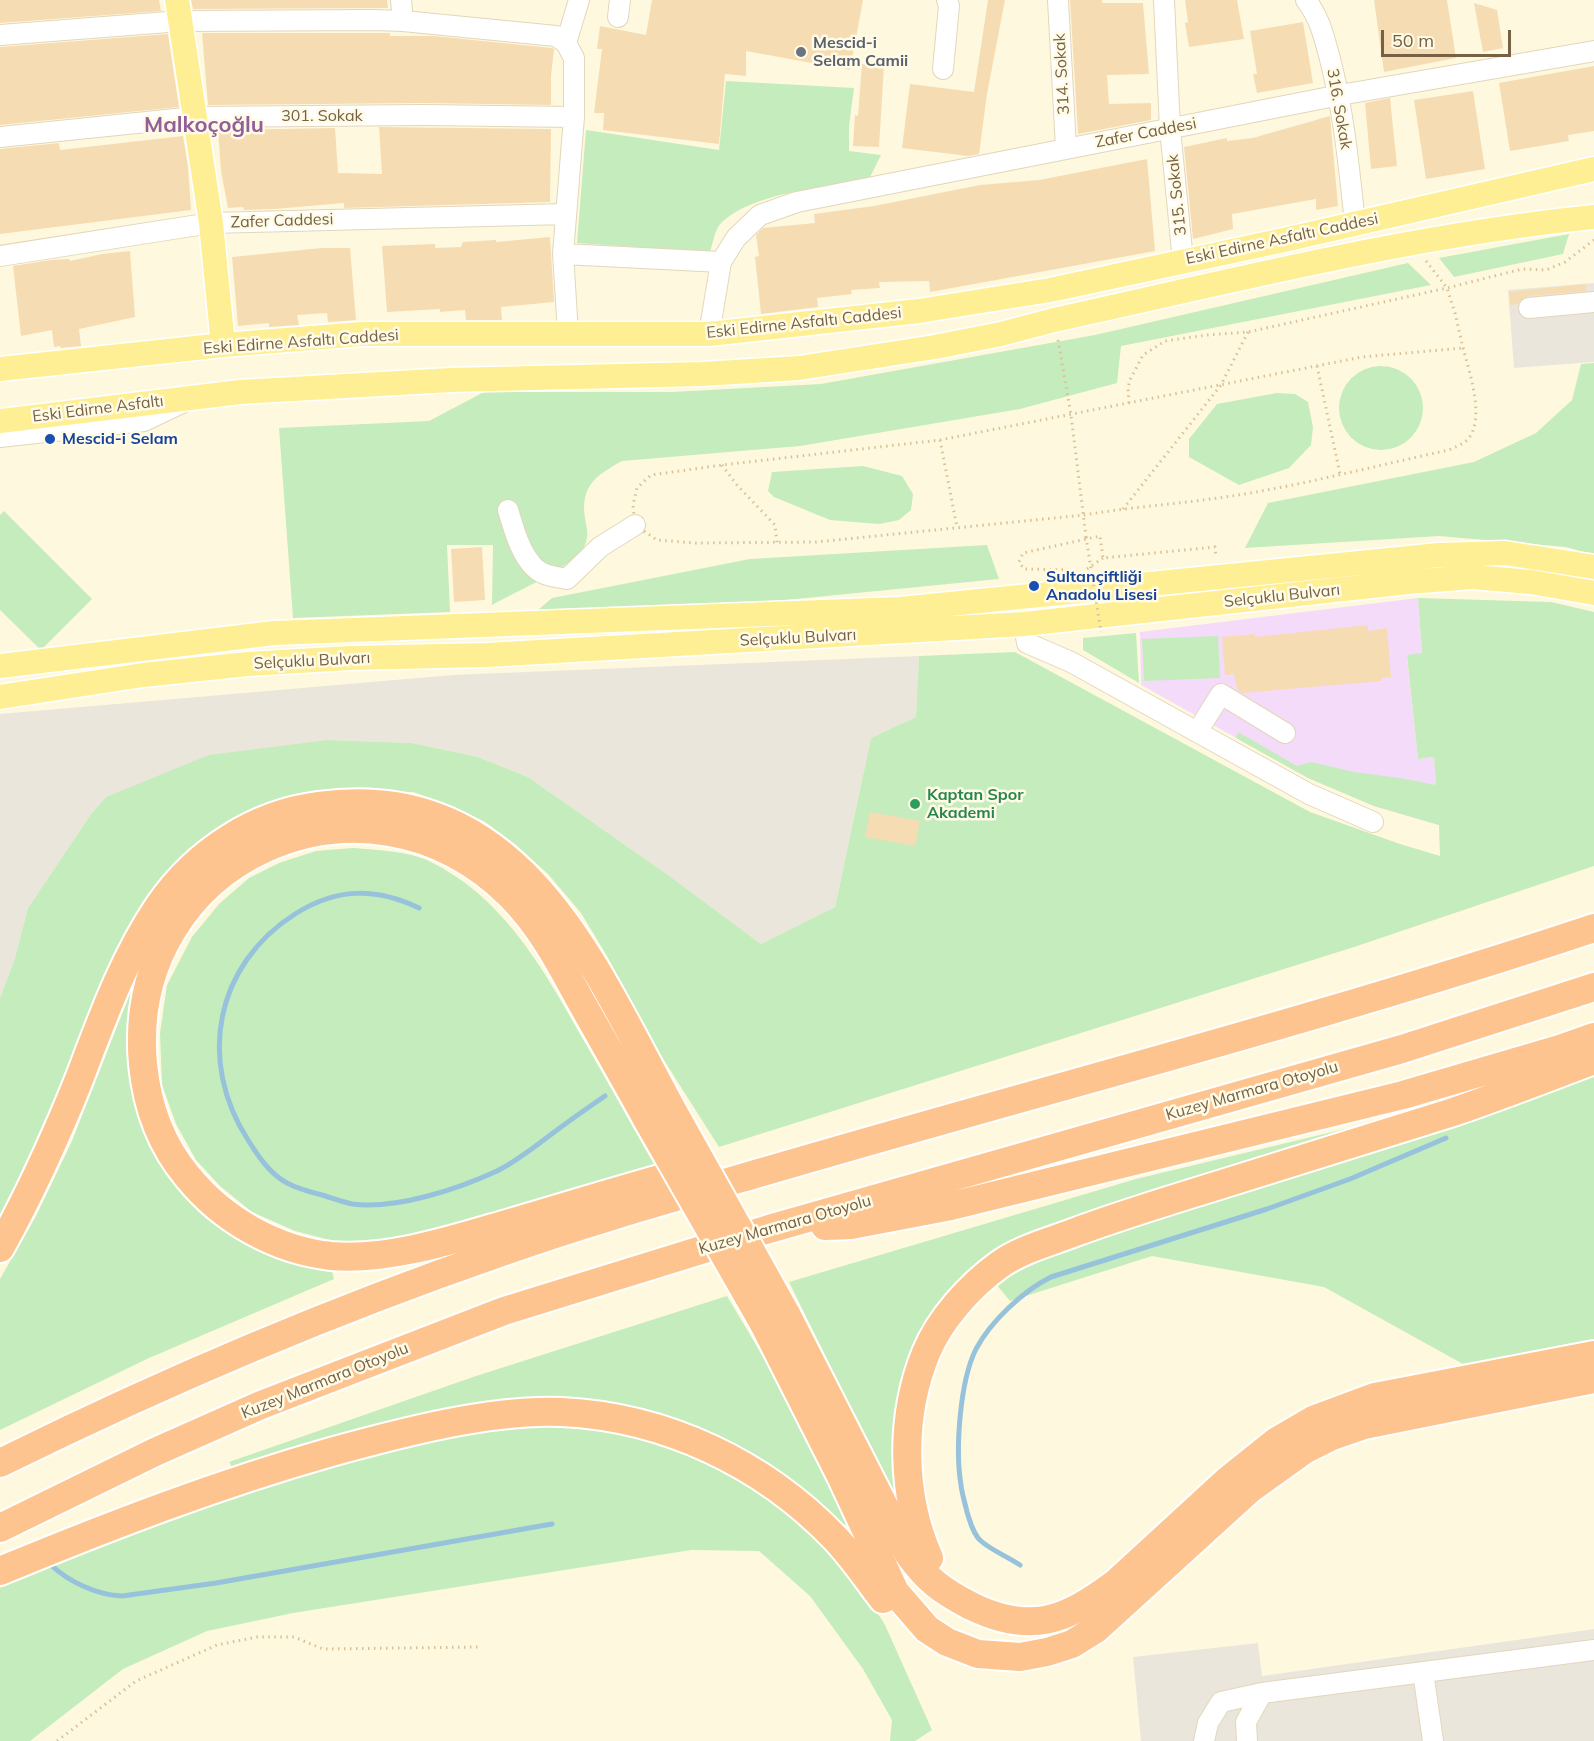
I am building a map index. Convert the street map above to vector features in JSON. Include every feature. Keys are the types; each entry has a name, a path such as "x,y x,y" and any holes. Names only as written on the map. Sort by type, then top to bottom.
{"highway":[{"path":"0,1248 48,1154 123,971 140,936 160,904 187,872 219,845 270,817 304,808 343,803 409,808 468,832 501,853 550,901 568,925 607,990 659,1114"},
{"path":"764,1171 685,1172 464,1237 369,1257 329,1256 267,1239 218,1208 197,1189 177,1163 160,1134 146,1092 141,1046 146,994 169,937 191,904 218,878 242,860 269,845 298,835 331,829 386,830 414,837 464,860 490,877 525,912 659,1114 774,1318 908,1553 926,1577 939,1588 987,1613 1010,1621 1034,1622 1078,1610 1116,1583 1227,1482 1276,1441 1313,1420 1374,1397 1594,1355"},
{"path":"0,1463 197,1370 315,1321 501,1252 764,1171 1424,983 1594,928"},
{"name":"Kuzey Marmara Otoyolu","path":"0,1528 155,1452 261,1405 504,1311 769,1228 1402,1049 1594,987"},
{"path":"769,1228 851,1225 951,1206 1403,1095 1594,1037"},
{"path":"955,1598 929,1559 914,1516 908,1461 909,1414 927,1350 956,1306 982,1279 1018,1253 1091,1226 1450,1113 1594,1060"},
{"path":"774,1318 841,1476 895,1592 927,1629 947,1642 978,1654 1020,1657 1072,1644 1096,1629 1120,1609 1251,1488 1304,1450 1332,1436 1364,1425 1594,1379"},
{"path":"0,1571 162,1506 276,1468 355,1445 475,1418 560,1412 597,1415 670,1432 740,1463 794,1501 834,1537 901,1620 930,1640 947,1642"}],"main road":[{"path":"179,10 211,224 223,345"},
{"name":"Eski Edirne Asfaltı Caddesi","path":"0,369 223,345 362,334 443,336 568,333 709,334 919,311 1050,290 1594,170"},
{"name":"Eski Edirne Asfaltı Caddesi","path":"195,397 240,392 451,380 702,374 799,368 935,347 1001,334 1054,320 1290,268 1413,244 1594,217"},
{"name":"Eski Edirne Asfaltı","path":"0,421 195,397"},
{"name":"Selçuklu Bulvarı","path":"0,666 274,633 900,609 1439,555 1505,553 1594,567"},
{"name":"Selçuklu Bulvarı","path":"0,697 142,675 248,664 350,658 487,655 1024,624 1472,577 1531,582 1594,593"}],"street":[{"path":"401,0 403,21"},
{"path":"566,43 579,0"},
{"path":"943,69 949,6 947,0"},
{"name":"314. Sokak","path":"1058,0 1066,148"},
{"name":"315. Sokak","path":"1164,0 1170,129 1183,261"},
{"name":"316. Sokak","path":"1306,0 1321,23 1340,95 1355,223"},
{"path":"0,35 179,10 403,21 556,36 566,43 574,58 574,117 563,254 568,333"},
{"name":"Zafer Caddesi","path":"709,334 721,262 736,238 760,215 797,202 1340,95 1594,51"},
{"name":"301. Sokak","path":"0,137 195,117 423,115 574,117"},
{"name":"Zafer Caddesi","path":"0,256 211,224 566,214"},
{"path":"563,254 721,262"},
{"path":"1530,308 1594,302"},
{"path":"0,437 144,421 195,397"},
{"path":"508,510 516,536 536,569 551,576 567,579 600,547 635,525"},
{"path":"1024,624 1026,643 1071,662 1309,794 1373,822"},
{"path":"1197,732 1221,694 1285,733"},
{"path":"1204,1741 1208,1723 1221,1702 1262,1693 1594,1650"},
{"path":"1423,1672 1433,1741"},
{"path":"1247,1741 1246,1722 1262,1693"}],"path":[{"path":"1129,403 1130,380 1143,355 1165,341 1248,332 1522,269 1545,270 1565,262 1594,240"},
{"path":"1413,244 1447,288 1455,312 1477,406 1474,426 1468,440 1449,450 1225,497 1084,515 816,542 696,543 657,540 635,525 633,505 637,488 651,475 940,440 1362,357 1463,348"},
{"path":"1054,320 1071,415 1086,537 1101,632"},
{"path":"1123,509 1221,385 1248,332"},
{"path":"1317,366 1340,474"},
{"path":"940,440 957,527"},
{"path":"722,465 736,484 775,525 777,543"},
{"path":"1075,570 1024,568 1020,562 1023,553 1086,537 1100,536 1103,558 1215,547 1218,577"},
{"path":"57,1741 136,1681 217,1645 257,1637 294,1637 323,1649 478,1647"}],"shaded area":[{"path":"1594,283 1594,362 1514,368 1508,290"},
{"path":"1418,598 1422,653 1407,656 1418,759 1434,757 1439,825 1374,806 1308,778 1141,685 1140,632"},
{"path":"919,656 916,717 871,738 835,907 761,944 668,875 528,777 478,757 412,743 328,740 106,797 91,814 28,908 14,961 0,998 0,714 453,675"},
{"path":"1594,1629 1594,1741 1141,1741 1133,1657 1258,1643 1262,1676"}],"green space":[{"path":"726,81 854,88 849,126 849,151 881,155 868,181 791,192 753,204 722,222 716,232 710,252 577,243 586,130 719,150"},
{"path":"1569,234 1563,254 1454,277 1439,258"},
{"path":"1408,263 1431,285 1121,346 1117,383 1020,409 800,446 622,461 598,476 588,489 584,507 587,537 583,549 577,556 541,580 492,605 493,545 447,545 450,612 293,618 279,428 429,421 484,392 672,392 821,384 1095,335"},
{"path":"1594,363 1594,555 1566,547 1439,536 1245,548 1268,503 1474,462 1536,433 1572,400 1581,364"},
{"path":"1381,366 1397,369 1411,378 1420,392 1423,408 1420,424 1411,438 1397,447 1381,450 1365,447 1351,438 1342,424 1339,408 1342,392 1351,378 1365,369"},
{"path":"1277,393 1295,394 1308,402 1313,427 1311,445 1289,468 1239,485 1189,457 1189,439 1217,404"},
{"path":"863,466 902,476 913,494 911,510 899,520 879,524 830,520 774,497 768,491 772,472"},
{"path":"4,511 92,599 41,650 0,610 0,515"},
{"path":"987,545 999,579 775,601 538,610 552,598 750,559"},
{"path":"1418,598 1551,602 1594,612 1594,866 1354,947 719,1147 660,1054 581,913 548,874 516,845 485,822 452,806 413,792 351,790 289,799 186,855 152,891 109,964 48,1114 0,1219 0,998 14,961 28,908 91,814 106,797 209,755 328,740 412,743 478,757 528,777 668,875 761,944 835,907 871,738 916,717 919,656 1015,652 1310,812 1440,856 1439,825 1374,806 1308,778 1236,738 1238,732 1297,766 1311,762 1354,772 1436,785 1434,757 1418,759 1407,655 1422,653"},
{"path":"1136,633 1139,683 1083,650 1083,638"},
{"path":"1218,636 1220,678 1144,681 1142,639"},
{"path":"353,848 402,853 429,861 457,877 502,917 540,966 556,992 655,1166 424,1238 349,1245 295,1231 252,1212 220,1186 196,1160 176,1124 162,1085 160,1033 167,985 192,937 219,904 249,878 279,863 316,851"},
{"path":"133,986 127,1032 131,1074 149,1139 164,1170 176,1188 207,1219 244,1244 283,1261 332,1271 334,1279 149,1358 0,1430 0,1279 36,1216 72,1141"},
{"path":"1594,1073 1594,1341 1463,1364 1324,1287 1152,1256 1010,1301 996,1284 1030,1260 1334,1159 1451,1128"},
{"path":"1374,1122 1325,1141 1051,1229 904,1373 895,1413 895,1461 899,1505 789,1282 1136,1179"},
{"path":"727,1296 794,1409 848,1523 840,1527 615,1407 234,1470 229,1462 476,1376"},
{"path":"533,1425 608,1429 645,1438 732,1471 799,1517 860,1585 885,1625 932,1730 915,1741 890,1741 892,1720 863,1669 810,1596 759,1551 691,1550 293,1613 207,1631 123,1669 30,1741 0,1741 0,1588 53,1562 220,1499 407,1445"}],"building":[{"path":"0,0 159,0 161,11 0,23"},
{"path":"191,0 387,0 388,8 193,9"},
{"path":"652,0 863,0 850,70 746,51 746,76 725,74 719,144 603,130 604,113 594,113 602,49 597,49 600,26 646,35"},
{"path":"988,0 1005,0 987,94 979,154 968,156 902,148 910,84 974,92"},
{"path":"1070,0 1143,3 1149,74 1107,75 1109,104 1151,103 1151,120 1078,134"},
{"path":"1185,0 1237,0 1244,39 1189,47 1185,23 1188,22"},
{"path":"1374,0 1447,0 1456,58 1384,72"},
{"path":"1474,3 1497,10 1503,48 1483,52"},
{"path":"1303,22 1313,83 1257,93 1253,74 1257,74 1250,31"},
{"path":"202,33 390,33 390,36 434,36 552,48 554,49 551,105 423,103 208,105"},
{"path":"168,34 179,107 0,125 0,47"},
{"path":"862,64 884,65 879,147 853,146"},
{"path":"1594,66 1594,131 1568,135 1569,141 1510,151 1499,83"},
{"path":"1473,91 1485,169 1426,179 1414,100"},
{"path":"1390,98 1397,166 1371,169 1365,103"},
{"path":"1330,116 1338,206 1316,210 1316,199 1232,214 1233,229 1193,239 1184,147 1227,138 1227,141 1253,138"},
{"path":"379,127 551,129 550,202 344,208 344,203 275,209 228,208 221,171 218,130 335,128 338,173 382,174"},
{"path":"183,136 191,210 0,234 0,149 59,143 60,150"},
{"path":"1147,159 1155,251 930,292 929,281 879,282 880,288 851,290 852,294 817,298 818,307 761,314 755,257 759,256 756,235 763,228 815,223 814,214 874,206 980,185 1039,180"},
{"path":"550,237 554,302 501,307 502,320 466,320 465,310 387,312 382,246 435,244 435,248 461,247 463,242 496,240 496,242"},
{"path":"322,248 350,248 356,320 328,322 327,313 297,315 299,325 269,327 269,323 238,326 232,257"},
{"path":"130,251 135,317 79,329 81,346 54,347 52,330 21,336 13,266 51,260 69,259 70,261"},
{"path":"1585,284 1586,291 1528,296 1518,304 1510,305 1509,292"},
{"path":"482,547 485,600 454,602 451,549"},
{"path":"1368,625 1368,631 1387,628 1391,677 1382,678 1382,681 1242,693 1237,689 1234,674 1225,675 1222,637 1255,634 1255,637"},
{"path":"870,812 920,821 915,846 865,837"}],"waterway":[{"path":"419,908 387,896 371,894 356,893 325,899 295,914 268,935 247,960 232,987 222,1017 219,1047 223,1079 232,1110 248,1140 270,1170 295,1187 352,1204 369,1205 406,1201 464,1185 497,1171 521,1157 605,1096"},
{"path":"1020,1565 981,1541 976,1535 967,1512 959,1470 960,1416 966,1379 976,1349 999,1318 1030,1290 1051,1277 1267,1209 1350,1179 1446,1138"},
{"path":"51,1565 66,1577 84,1586 103,1593 122,1596 216,1583 552,1524"}],"place":[{"name":"Mescid-i Selam Camii","path":"801,52"},
{"name":"Mescid-i Selam","path":"50,439"},
{"name":"Sultançiftliği Anadolu Lisesi","path":"1034,586"},
{"name":"Kaptan Spor Akademi","path":"915,804"}],"district":[{"name":"Malkoçoğlu","path":"204,125"}]}
